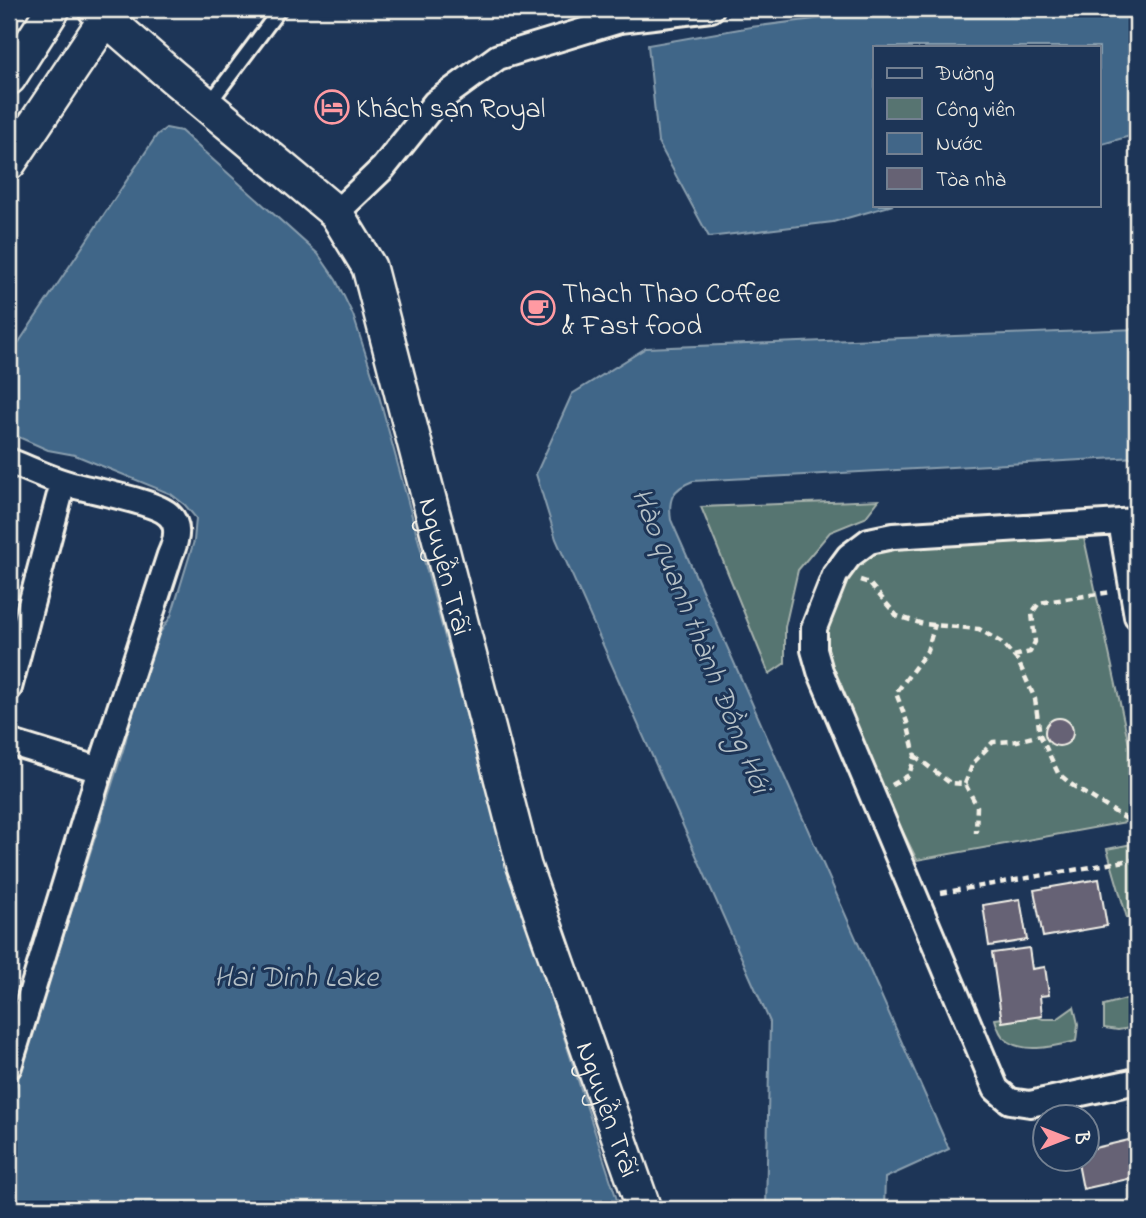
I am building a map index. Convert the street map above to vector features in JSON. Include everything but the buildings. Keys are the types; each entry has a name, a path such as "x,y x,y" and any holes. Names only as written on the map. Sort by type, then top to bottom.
{"street":[{"path":"9,78 53,9"},
{"path":"336,213 383,168 435,103 498,57 620,20 711,9"},
{"path":"9,163 104,11"},
{"name":"Nguyễn Trãi","path":"104,11 172,76 336,213 369,267 524,866 644,1209"},
{"path":"9,461 63,482 141,502 168,512 177,530 177,541 170,555 100,770 9,1066"},
{"path":"9,688 63,482"},
{"path":"1137,616 1132,589 1129,522 893,536 869,541 849,556 835,575 814,628 814,650 820,671 996,1088 1010,1101 1030,1104 1137,1082"},
{"path":"9,742 100,770"}],"lane":[{"path":"208,106 280,9"}],"path":[{"path":"835,575 869,583 897,616 923,624 979,629 1002,643 1018,661 1035,699 1040,735 1058,773 1072,785 1137,825"},
{"path":"1013,656 1030,652 1035,642 1032,613 1039,603 1132,589"},
{"path":"873,797 909,775 915,756 897,693 927,651 934,624"},
{"path":"976,833 977,806 965,784 973,762 993,742 1017,741 1040,735"},
{"path":"915,756 950,783 965,784"},
{"path":"915,898 1137,859"}],"green space":[{"path":"879,500 865,518 830,532 798,570 785,627 785,663 769,674 701,507"},
{"path":"1082,529 1137,781 1137,820 917,860 855,736 828,651 826,622 849,567 888,543"},
{"path":"1137,843 1137,917 1127,918 1107,849"},
{"path":"1137,996 1137,1027 1118,1030 1104,1028 1104,1005"},
{"path":"1074,1007 1078,1024 1076,1041 1049,1047 1030,1048 1012,1044 1001,1035 995,1019 1030,1014 1043,1019 1057,1019"}],"water":[{"path":"893,9 1137,9 1137,134 1100,145 1100,46 873,46 873,206 889,206 833,222 709,237 658,142 648,45 751,27"},
{"name":"Hai Dinh Lake","path":"166,128 181,131 318,254 336,280 353,315 378,392 504,853 620,1209 9,1209 9,1106 124,747 148,651 171,616 194,541 196,518 171,494 75,455 48,450 14,435 9,421 9,357 157,135"},
{"name":"Hào quanh thành Đồng Hới","path":"1137,329 1137,457 693,481 676,491 673,496 670,506 671,520 949,1149 885,1178 884,1209 766,1209 770,1022 556,539 536,474 572,394 646,348"}],"place":[{"name":"Khách sạn Royal","path":"332,107"},
{"name":"Thach Thao Coffee & Fast food","path":"538,308"}]}
